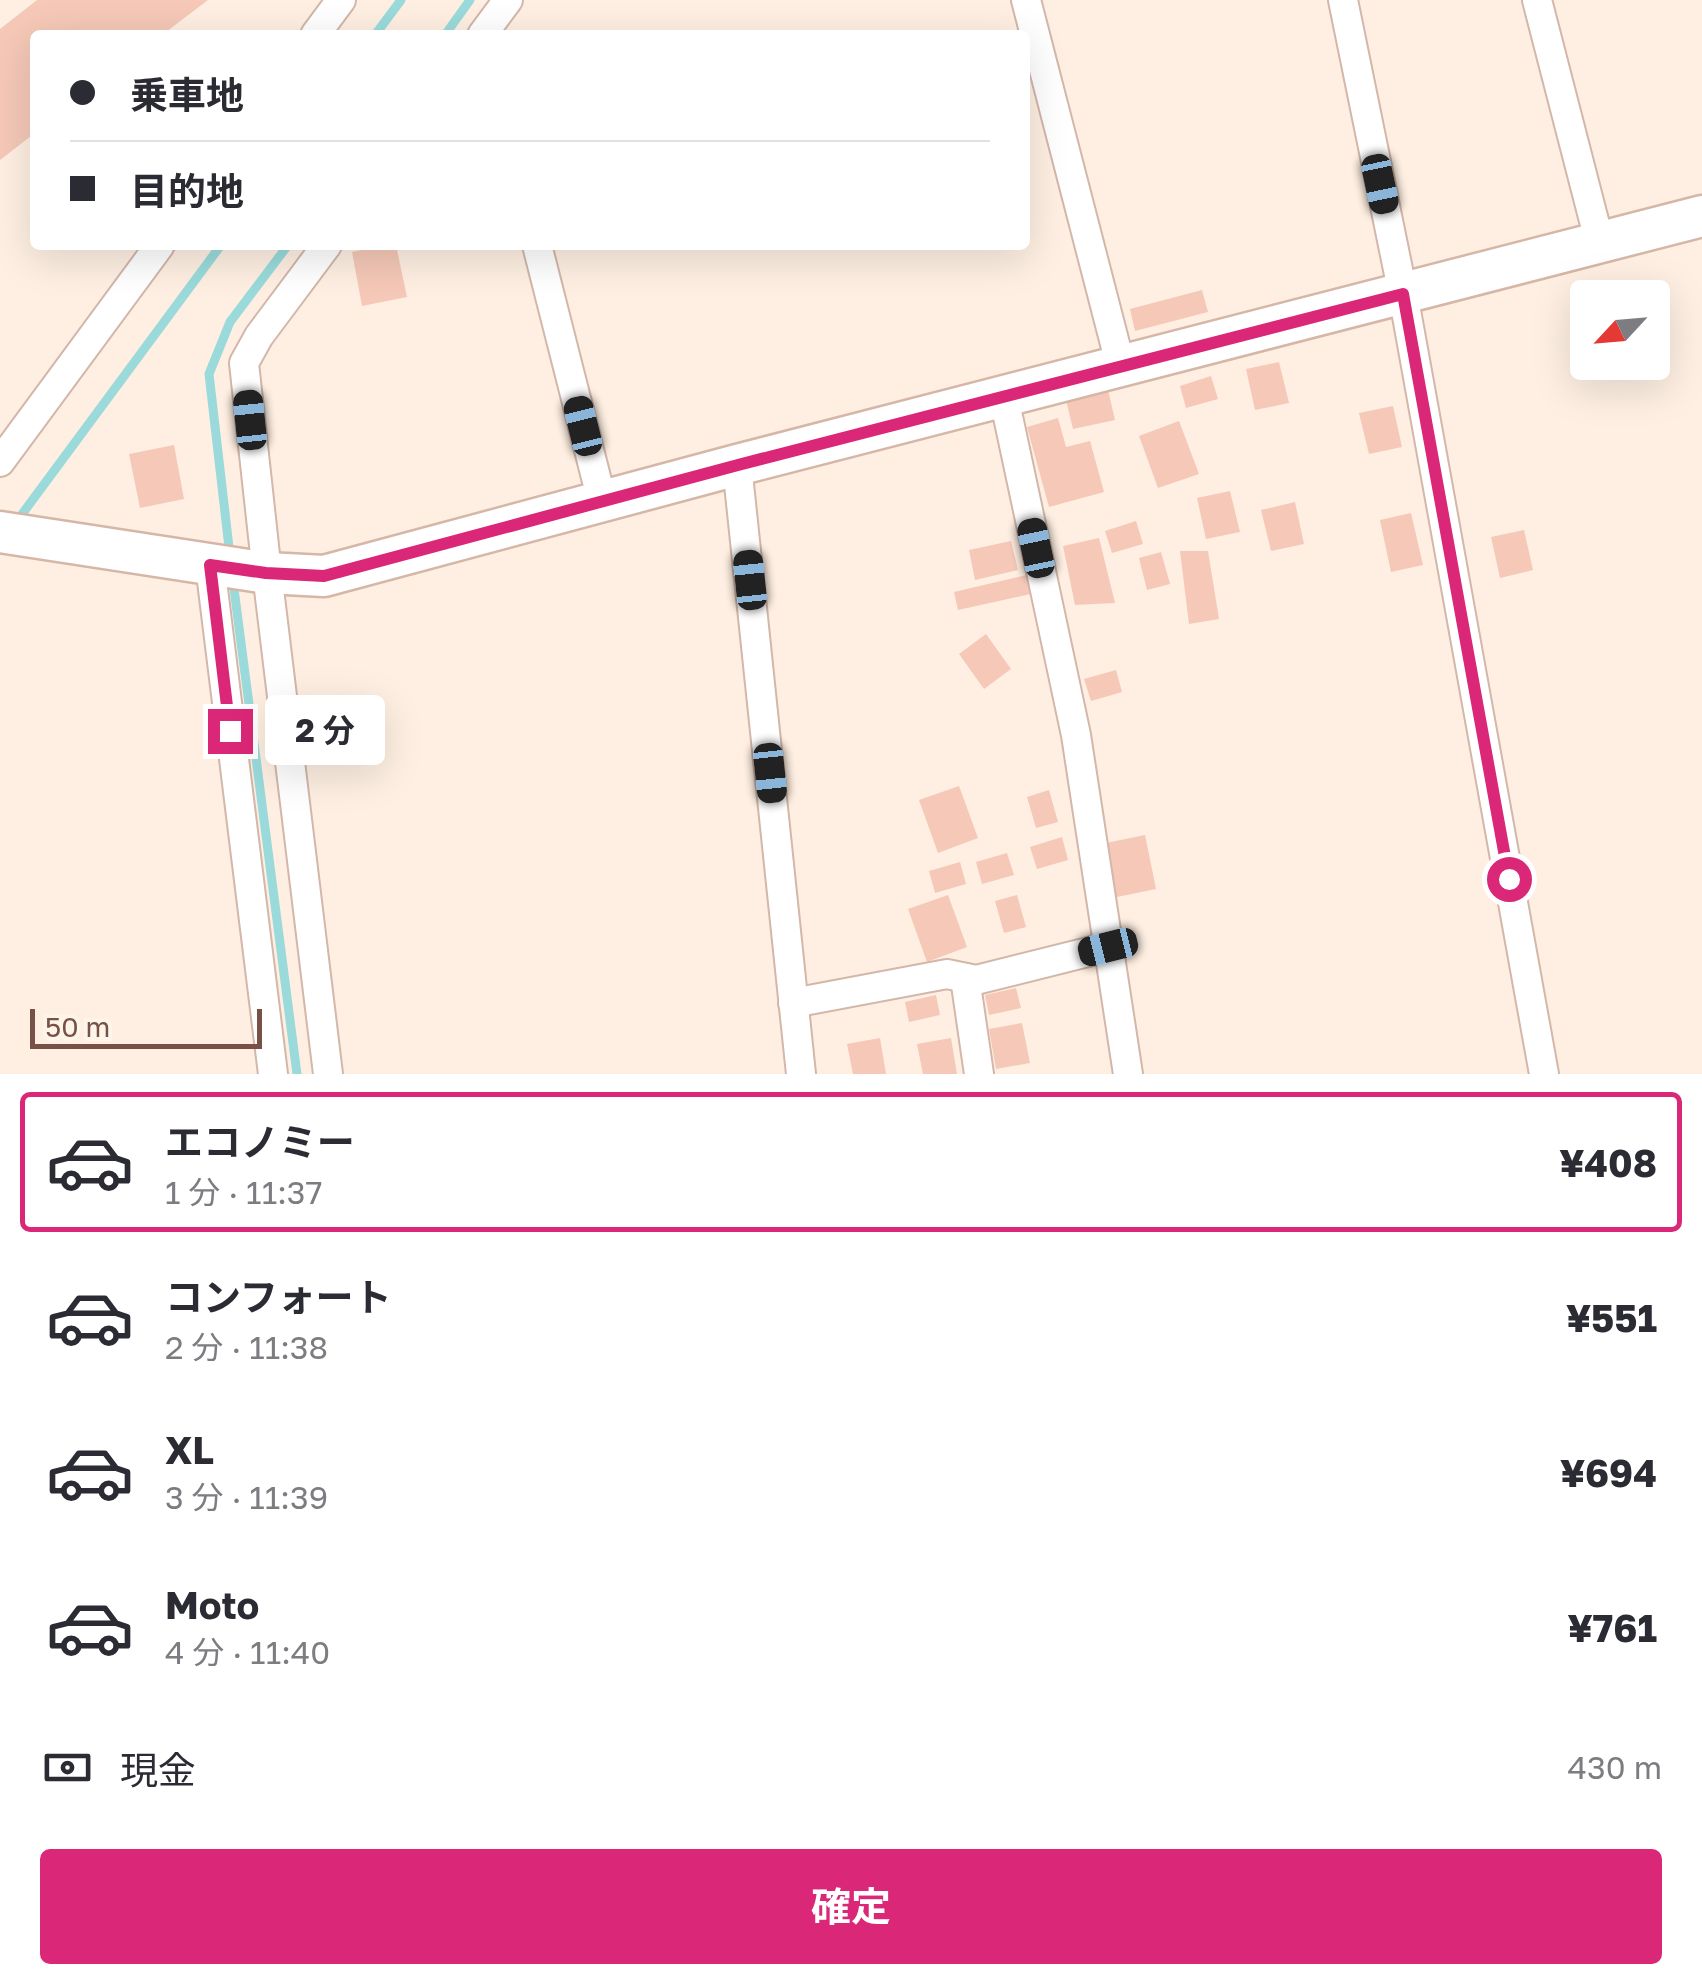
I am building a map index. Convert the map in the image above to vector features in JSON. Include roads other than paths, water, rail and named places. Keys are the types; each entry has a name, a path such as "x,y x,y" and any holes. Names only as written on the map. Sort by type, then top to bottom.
{"street":[{"path":"319,30 341,0"},
{"path":"487,30 508,0"},
{"path":"1026,0 1121,367"},
{"path":"1343,0 1403,294 1544,1074"},
{"path":"1537,0 1600,244"},
{"path":"18,536 266,573 324,576 1702,216"},
{"path":"0,462 156,250"},
{"path":"323,250 244,363 328,1074"},
{"path":"539,250 602,501"},
{"path":"1004,398 1076,735 1128,1074"},
{"path":"738,465 801,1074"},
{"path":"210,565 273,1074"},
{"path":"794,1004 947,974 976,980 1108,947"},
{"path":"965,978 979,1074"}],"waterway":[{"path":"379,30 401,0"},
{"path":"449,30 470,0"},
{"path":"14,525 217,250"},
{"path":"230,556 209,374 230,322 284,250"},
{"path":"233,581 297,1074"}]}
